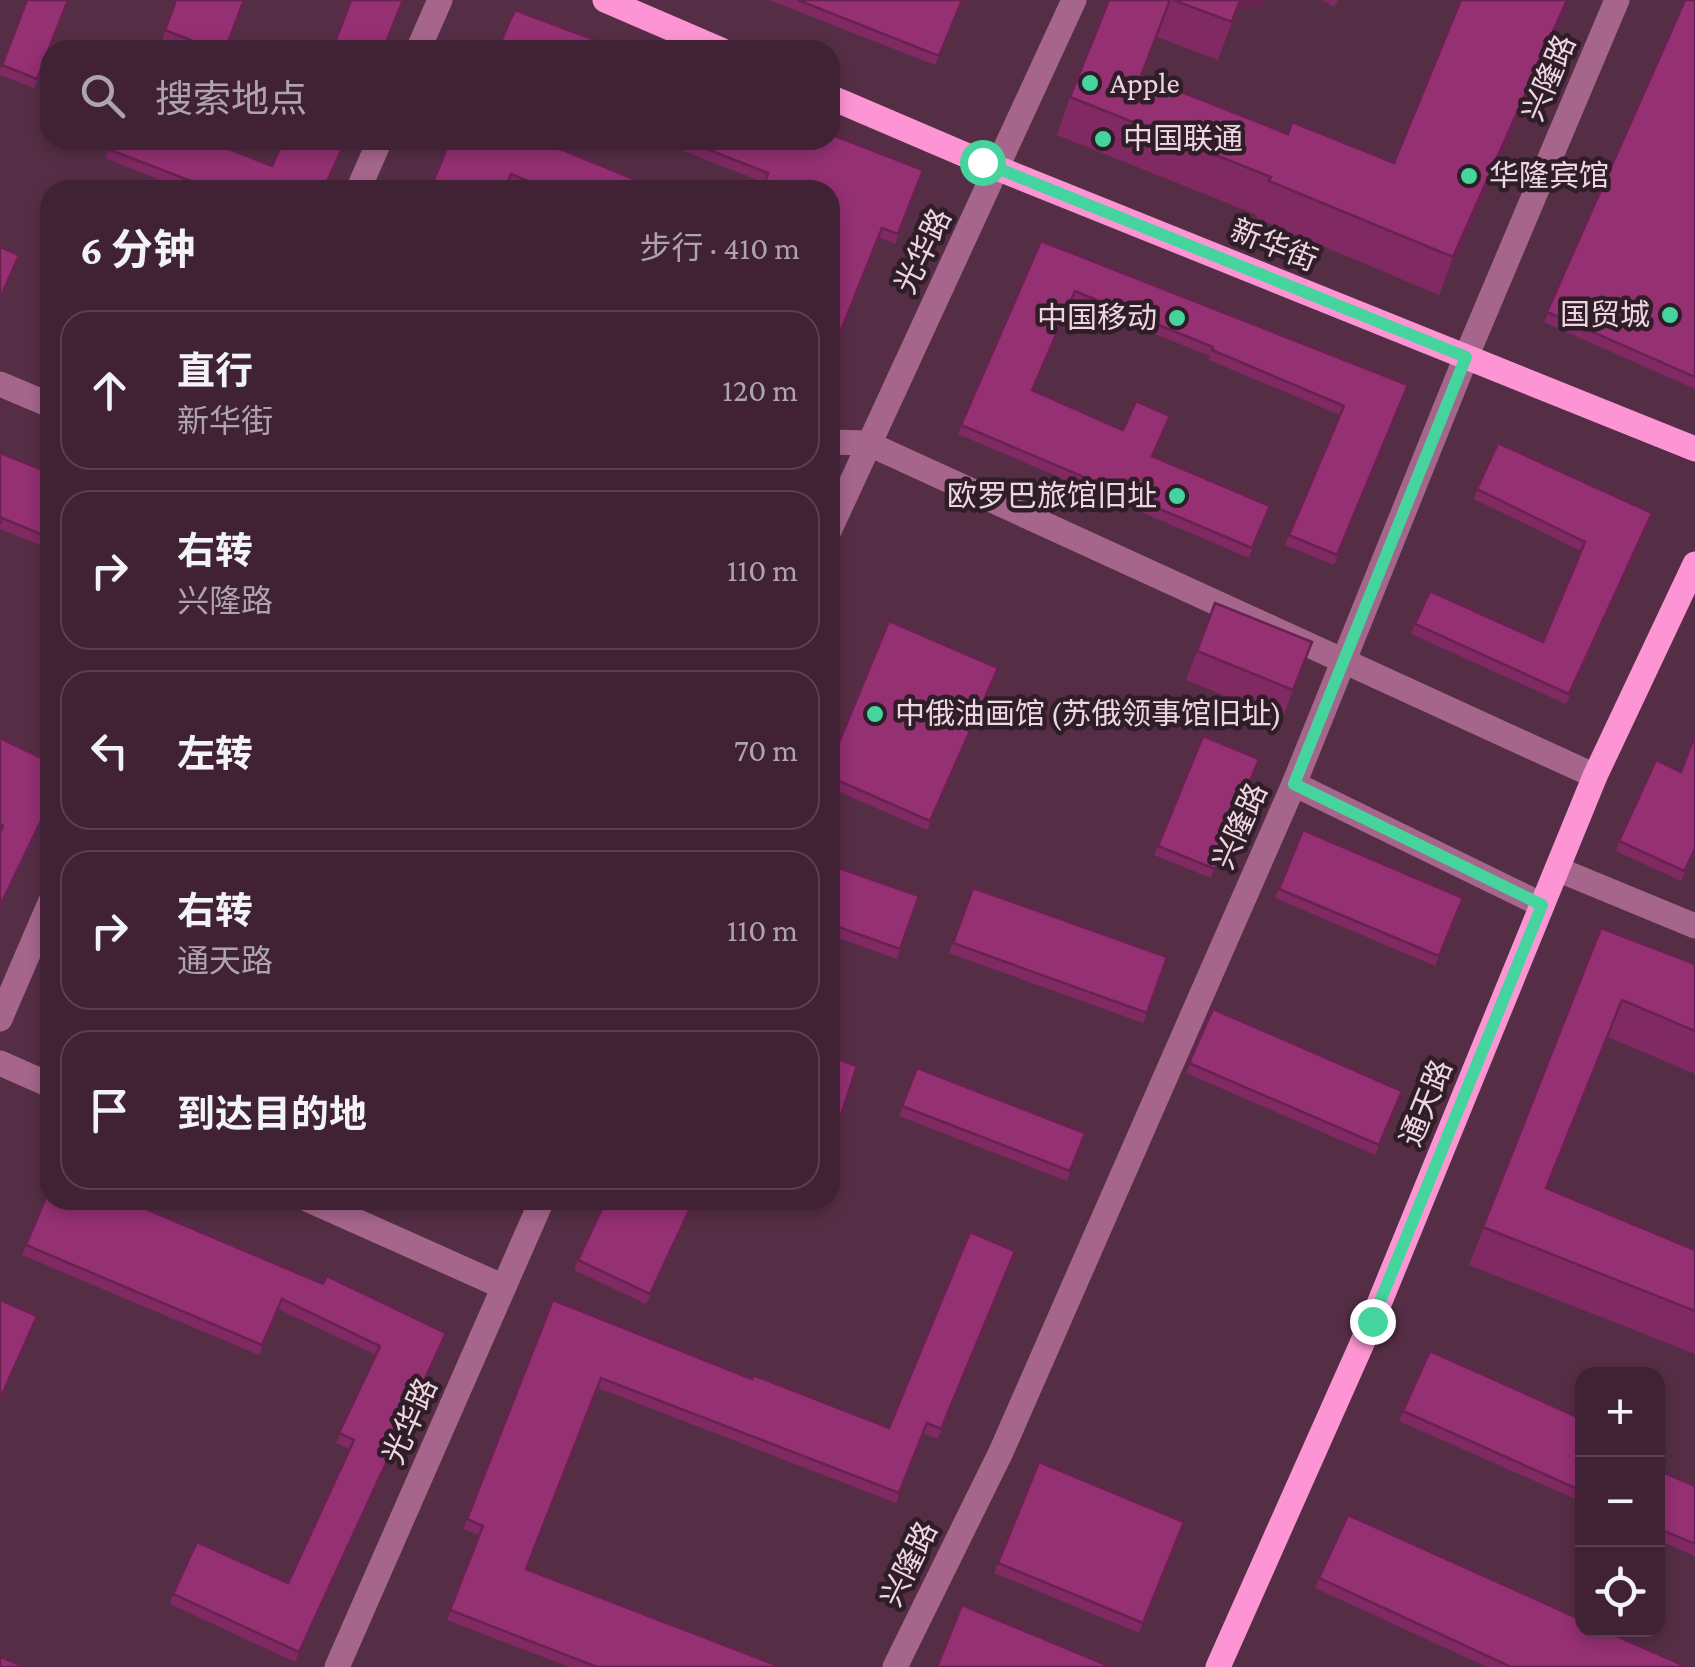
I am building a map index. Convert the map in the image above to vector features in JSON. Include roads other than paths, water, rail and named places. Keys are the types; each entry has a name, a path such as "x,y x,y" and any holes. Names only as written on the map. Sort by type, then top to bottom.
{"main road":[{"path":"606,0 698,40"},
{"name":"新华街","path":"840,101 998,169 1695,449"},
{"name":"通天路","path":"1218,1667 1372,1321 1595,776 1695,564"}],"street":[{"path":"422,40 440,0"},
{"name":"光华路","path":"840,506 1074,0"},
{"name":"兴隆路","path":"896,1667 1000,1452 1294,784 1466,357 1617,0"},
{"path":"362,180 376,150"},
{"path":"0,384 40,401"},
{"path":"840,443 867,444 1595,776"},
{"path":"1294,784 1542,905"},
{"path":"1556,869 1695,926"},
{"path":"0,1019 40,926"},
{"path":"0,1062 40,1080"},
{"path":"331,1210 504,1287"},
{"name":"光华路","path":"337,1667 538,1210"}],"place":[{"name":"Apple","path":"1090,83"},
{"name":"中国联通","path":"1103,139"},
{"name":"华隆宾馆","path":"1469,176"},
{"name":"国贸城","path":"1670,315"},
{"name":"中国移动","path":"1177,318"},
{"name":"欧罗巴旅馆旧址","path":"1177,496"},
{"name":"中俄油画馆 (苏俄领事馆旧址)","path":"875,714"}]}
